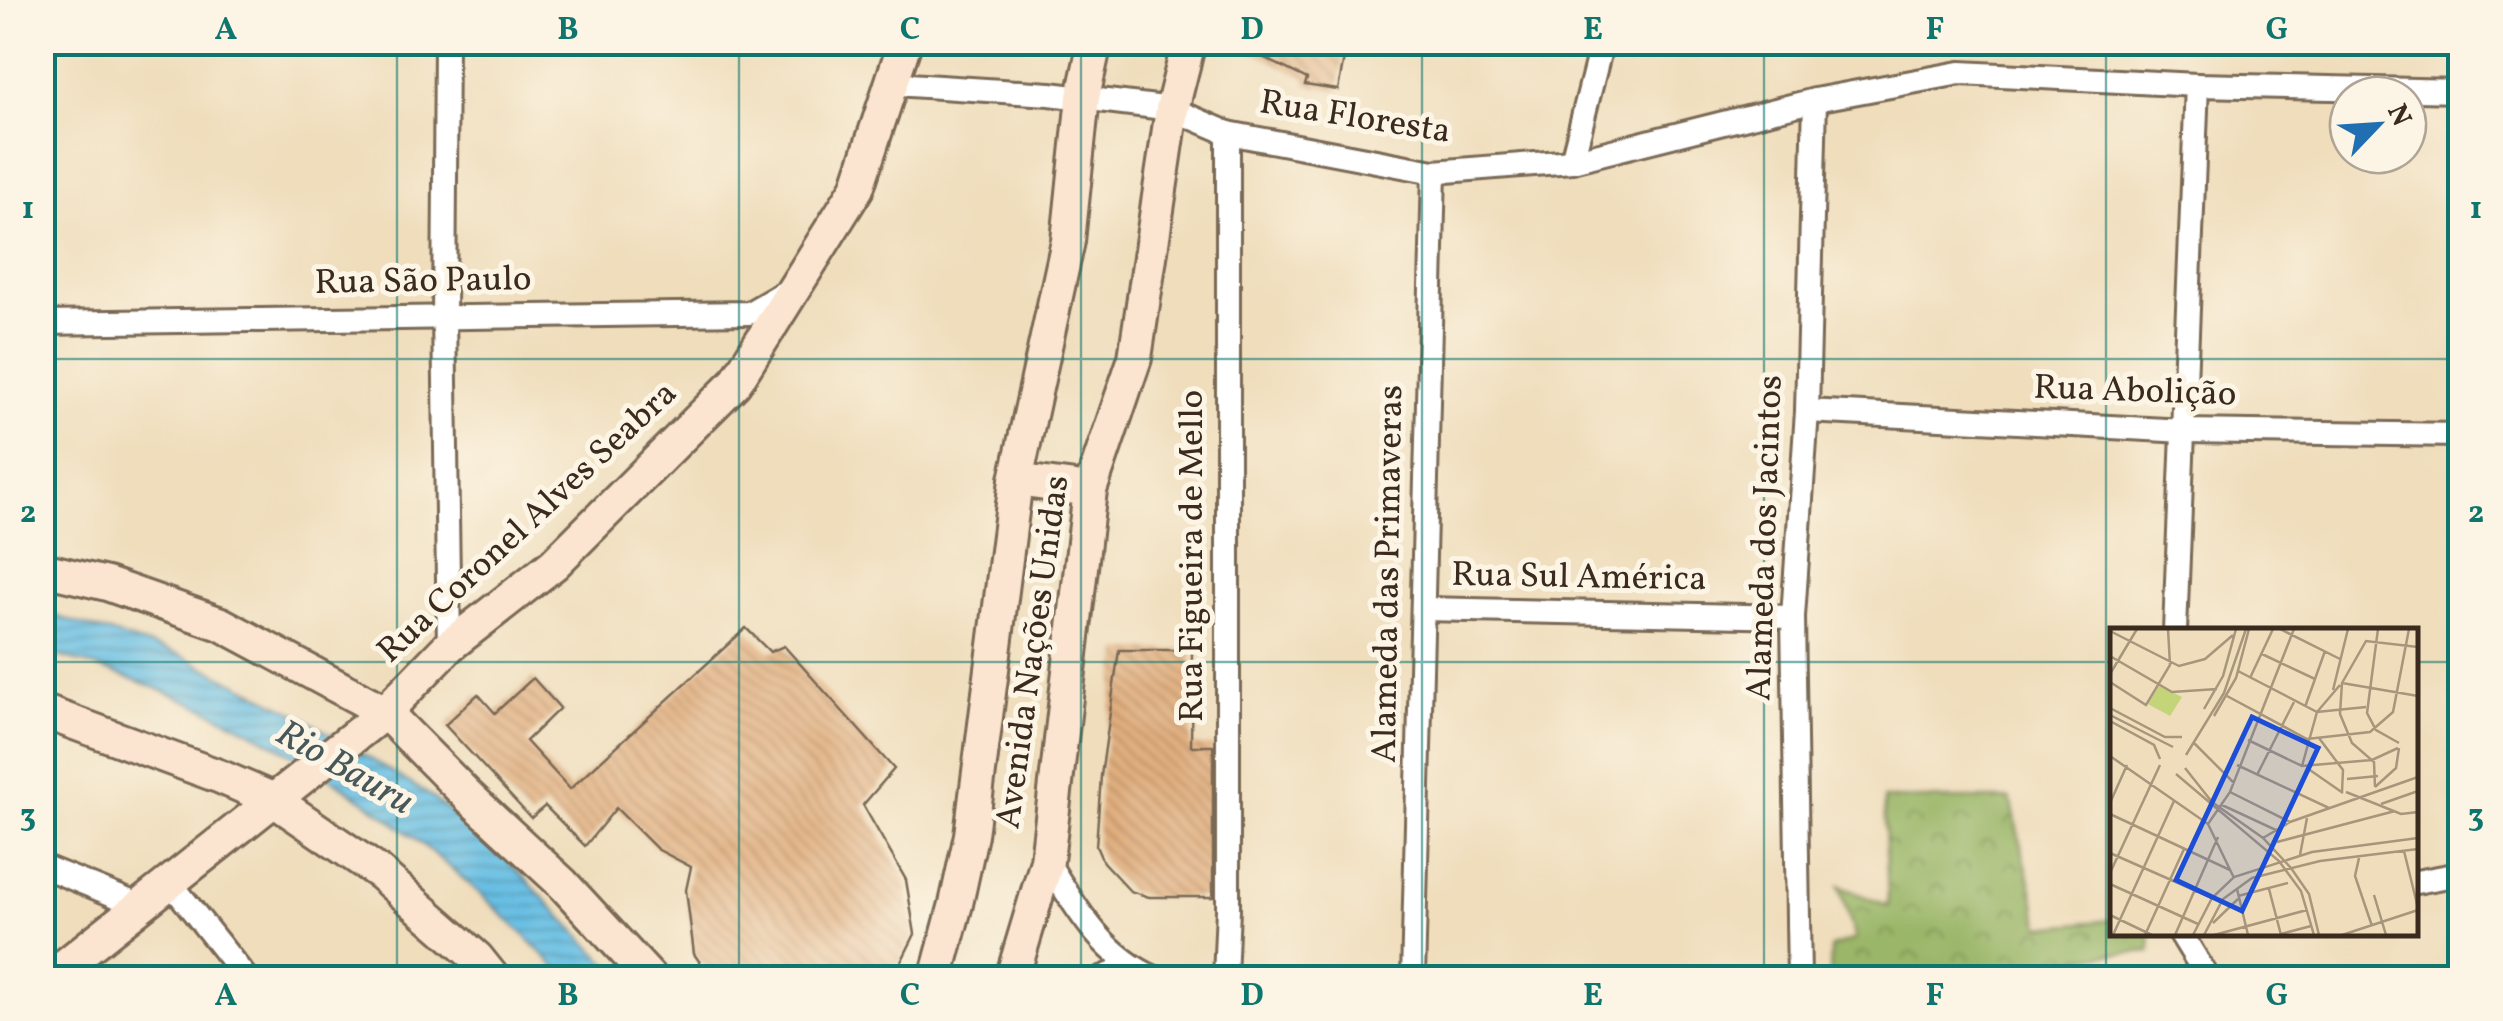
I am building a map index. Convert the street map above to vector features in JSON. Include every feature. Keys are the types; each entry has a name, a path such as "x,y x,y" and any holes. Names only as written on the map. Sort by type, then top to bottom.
{"main road":[{"name":"Rua Coronel Alves Seabra","path":"50,978 385,712 449,646 554,564 735,384 857,188 906,42"},
{"name":"Avenida Nações Unidas","path":"936,978 971,834 1016,480 1068,242 1083,96 1095,42"},
{"name":"Avenida Nações Unidas","path":"1012,978 1047,861 1090,490 1135,358 1172,109 1189,42"},
{"path":"1016,480 1090,490"},
{"path":"42,570 107,584 221,624 385,712 468,796 564,884 650,978"},
{"path":"42,711 274,800 380,873 477,958 493,978"}],"street":[{"path":"446,42 444,316 449,646"},
{"path":"1572,161 1602,42"},
{"name":"Rua Floresta","path":"894,84 1083,96 1172,109 1228,133 1434,172 1572,161 1815,100 1960,74 2460,91"},
{"path":"2175,628 2197,84"},
{"name":"Alameda dos Jacintos","path":"1798,978 1793,617 1807,411 1815,100"},
{"name":"Rua Figueira de Mello","path":"1225,978 1228,133"},
{"name":"Alameda das Primaveras","path":"1413,978 1434,172"},
{"name":"Rua São Paulo","path":"42,323 750,313 797,285"},
{"name":"Rua Abolição","path":"1807,411 2185,431 2460,435"},
{"name":"Rua Sul América","path":"1424,610 1793,617"},
{"path":"1047,861 1109,950 1145,974"},
{"path":"42,866 141,906"},
{"path":"2418,882 2460,874"},
{"path":"170,882 246,978"},
{"path":"2182,936 2193,968 2208,978"},
{"path":"1101,978 1122,970 1145,974"}],"green space":[{"path":"1884,799 2010,799 2041,927 2110,920 2110,936 2150,936 2151,951 2079,957 2079,978 1830,978 1831,947 1856,939 1839,886 1888,906"}],"water":[{"name":"Rio Bauru","path":"42,612 180,655 298,714 429,795 503,856 621,978 566,978 520,931 422,844 369,804 257,735 137,681 43,651"}],"building":[{"path":"1232,42 1347,42 1338,90 1305,85 1307,79"},
{"path":"746,628 770,652 784,646 894,769 863,805 906,880 915,934 893,978 711,978 694,954 686,890 691,867 657,849 616,808 585,846 545,806 531,818 445,725 478,694 495,713 533,678 560,708 526,741 570,789"},
{"path":"1119,650 1192,650 1191,746 1213,746 1213,897 1149,897 1130,891 1103,862 1096,846 1101,776"}]}
